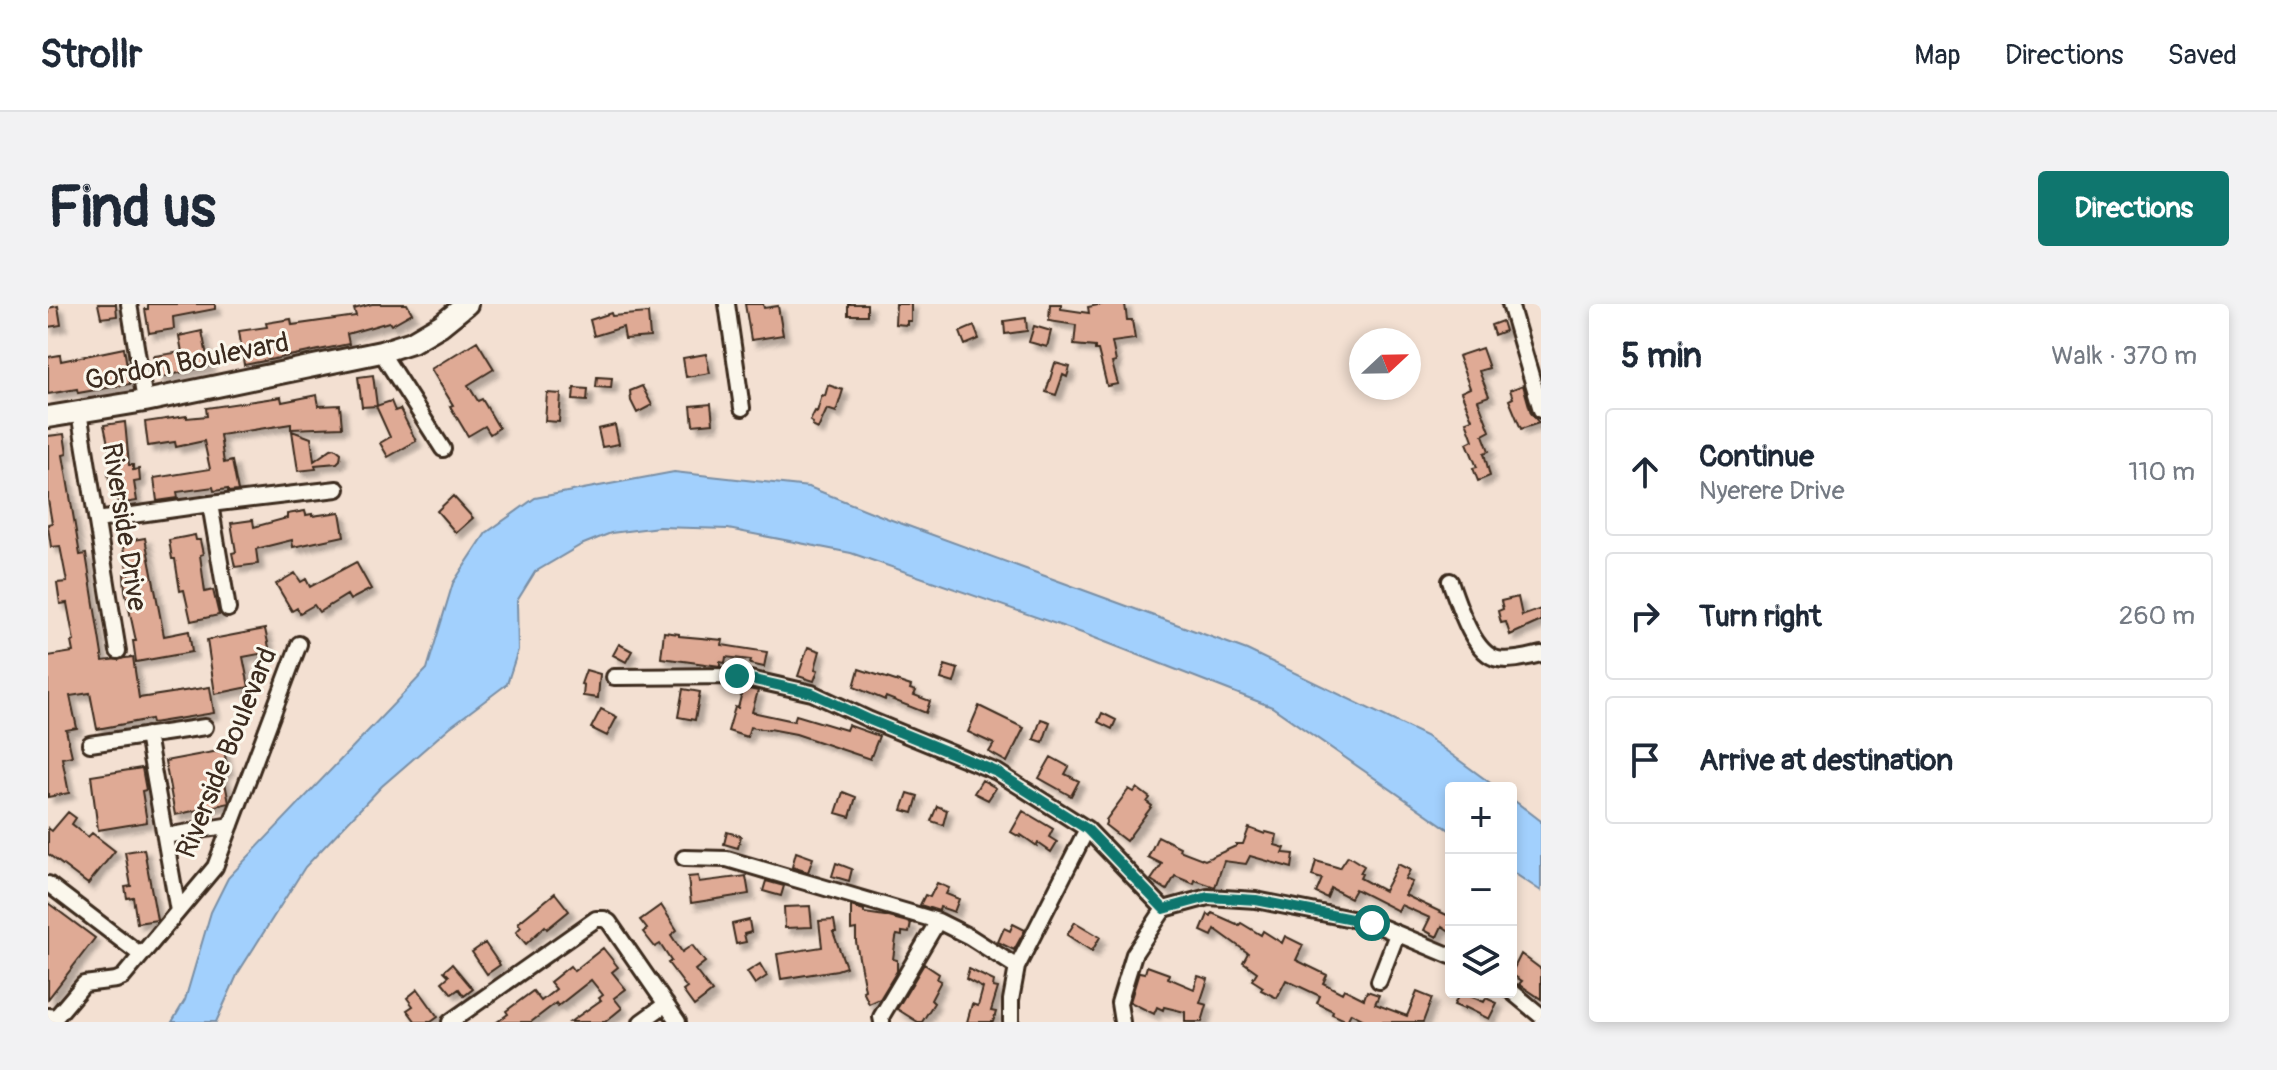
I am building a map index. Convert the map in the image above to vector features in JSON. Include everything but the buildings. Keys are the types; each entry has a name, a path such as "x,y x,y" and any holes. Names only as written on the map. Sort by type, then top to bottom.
{"street":[{"path":"129,304 145,401"},
{"name":"Gordon Boulevard","path":"48,417 145,401 381,352 412,342 441,325 467,304"},
{"path":"727,304 742,408"},
{"path":"1510,304 1538,390 1541,410"},
{"path":"381,352 443,449"},
{"name":"Riverside Drive","path":"79,412 118,651"},
{"path":"97,520 337,489"},
{"path":"210,504 228,609"},
{"path":"1450,581 1462,614 1482,650 1502,660 1541,654"},
{"name":"Riverside Boulevard","path":"48,1016 56,1017 84,984 123,977 215,867 299,644"},
{"path":"614,677 737,676 812,693 997,772 1087,829 1164,909"},
{"path":"90,744 205,727"},
{"path":"147,735 178,911"},
{"path":"165,836 231,825"},
{"path":"1011,1022 1017,967 1087,829"},
{"path":"684,858 727,859 938,921 1017,967"},
{"path":"48,884 141,955"},
{"path":"1122,1022 1119,1003 1134,954 1164,909 1208,897 1256,900 1372,923 1445,954"},
{"path":"450,1022 596,919 609,922 678,1022"},
{"path":"882,1022 881,1017 938,921"},
{"path":"1379,981 1397,934"},
{"path":"1517,996 1541,1016"},
{"path":"641,1022 666,1004"}],"water":[{"path":"674,472 809,487 1247,650 1426,736 1489,782 1445,782 1445,827 1272,707 1082,633 851,553 728,529 659,527 611,533 581,545 535,572 517,601 518,650 507,684 450,727 382,786 305,867 238,973 216,1022 172,1022 185,1000 211,912 228,878 427,669 453,583 486,533 535,498"},
{"path":"1517,803 1541,821 1541,891 1517,875"}],"route":[{"path":"737,676 812,693 997,772 1087,829 1164,909 1208,897 1256,900 1372,923"}]}
